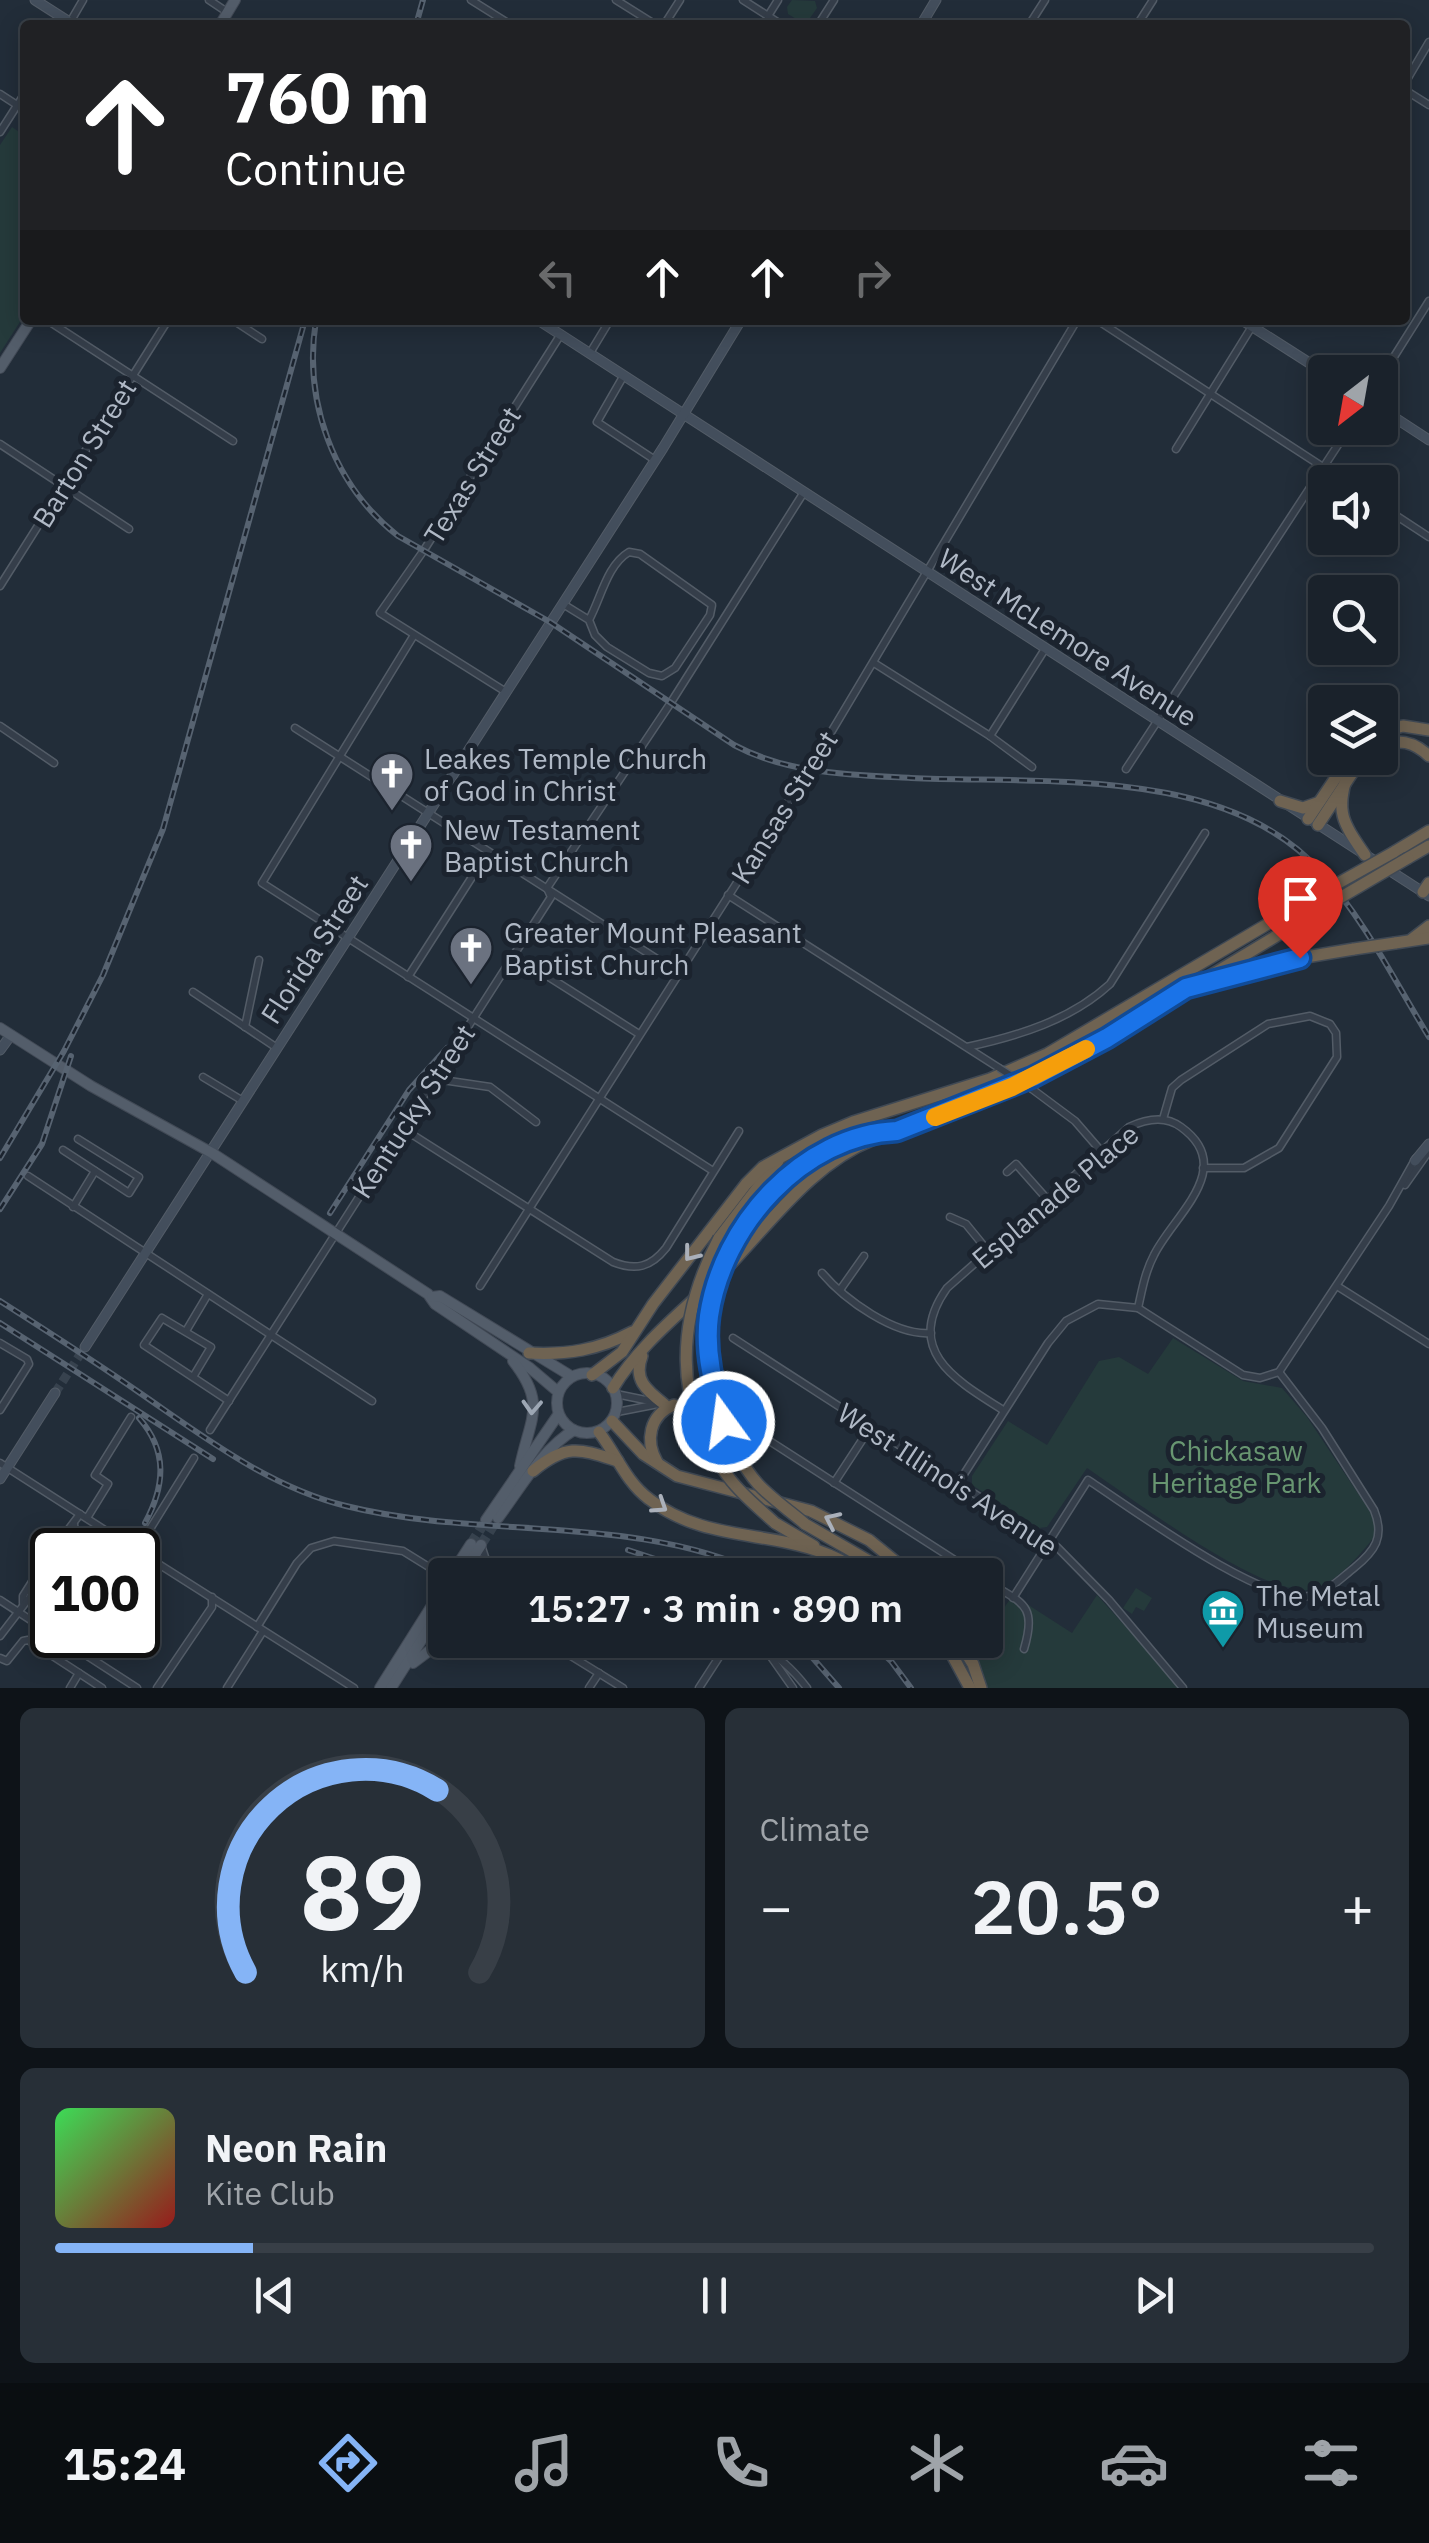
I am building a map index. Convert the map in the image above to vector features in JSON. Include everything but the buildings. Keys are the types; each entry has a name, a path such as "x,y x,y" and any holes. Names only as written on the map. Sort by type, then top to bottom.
{"highway":[{"path":"1398,727 1429,730"},
{"path":"1398,742 1411,743 1429,756"},
{"path":"1313,822 1320,800 1337,775"},
{"path":"1313,822 1347,776"},
{"path":"1347,776 1340,809 1344,824 1365,855"},
{"path":"1280,800 1307,808 1320,800"},
{"path":"1408,844 1429,818"},
{"path":"615,1391 623,1372 726,1269 770,1218 832,1162 865,1143 1033,1077 1107,1038 1429,831"},
{"path":"592,1375 614,1361 746,1184 764,1167 853,1122 990,1079 1047,1054 1321,900 1429,846"},
{"path":"1402,942 1429,926"},
{"path":"1186,988 1284,962 1429,938"},
{"path":"864,1558 805,1524 758,1484 742,1461 714,1392 709,1318 724,1268 742,1230 774,1190 806,1163 852,1139 897,1131"},
{"path":"780,1158 720,1238 703,1268 689,1311 686,1366 705,1438 731,1482 774,1522 836,1558"},
{"path":"529,1353 578,1352 632,1332"},
{"path":"644,1350 637,1369 640,1382 666,1408 649,1434 652,1453 660,1466"},
{"path":"615,1416 626,1439 660,1466 692,1482 811,1510 869,1540 891,1558"},
{"path":"598,1432 626,1476 647,1498 686,1521 836,1558"},
{"path":"526,1470 575,1450 588,1449 618,1460"},
{"path":"962,1658 981,1688"},
{"path":"968,1669 970,1688"}],"main road":[{"path":"35,0 65,20"},
{"path":"223,20 235,0"},
{"path":"0,368 28,325"},
{"name":"West McLemore Avenue","path":"546,325 1157,722 1365,855 1427,890"},
{"name":"Florida Street","path":"85,1348 738,325"},
{"path":"1257,325 1308,361"},
{"path":"1398,420 1429,440"},
{"path":"0,1050 5,1032 90,1086 212,1153 432,1296 436,1304 557,1391"},
{"path":"1415,1161 1429,1143"},
{"path":"432,1296 440,1296 572,1376 600,1376 615,1391 615,1416 598,1432 574,1430 526,1470"},
{"path":"506,1352 533,1389 526,1470"},
{"path":"492,1519 558,1414 557,1391 572,1376"},
{"path":"0,1479 4,1465 55,1392"},
{"path":"558,1414 574,1430"},
{"path":"470,1558 476,1544"},
{"path":"463,1558 476,1544"},
{"path":"380,1688 428,1607"},
{"path":"391,1688 428,1630"},
{"path":"401,1674 428,1653"}],"street":[{"path":"209,0 228,12"},
{"path":"471,0 503,20"},
{"path":"616,0 648,20"},
{"path":"743,0 774,20"},
{"path":"768,16 778,0"},
{"path":"1410,78 1429,42"},
{"path":"0,94 18,105"},
{"path":"0,132 20,102"},
{"path":"1395,355 1429,301"},
{"path":"54,325 232,441"},
{"name":"Barton Street","path":"0,586 165,325"},
{"path":"241,325 262,339"},
{"path":"590,354 607,325"},
{"name":"Kansas Street","path":"480,1286 874,663 1074,325"},
{"path":"1105,325 1319,465"},
{"path":"1176,449 1253,325"},
{"name":"Texas Street","path":"414,634 380,613 561,334"},
{"path":"624,375 597,420 602,428 655,460"},
{"path":"0,444 129,529"},
{"path":"1126,769 1308,489"},
{"name":"Kentucky Street","path":"210,1430 551,897 547,888 679,691 804,492"},
{"path":"1398,517 1429,537"},
{"path":"562,603 590,620 599,642 649,673 662,676 675,668 710,614 712,604 640,554 629,552 621,557 605,582 590,620"},
{"path":"506,692 414,634 262,883 713,1172"},
{"path":"990,736 1045,649"},
{"path":"874,663 1032,767"},
{"path":"0,726 54,763"},
{"path":"295,728 679,973"},
{"path":"967,1047 1026,1032 1096,997 1110,984 1204,834"},
{"path":"408,977 488,852"},
{"path":"728,895 1032,1089 1075,1121 1102,1151"},
{"path":"514,955 639,1034"},
{"path":"246,1027 259,960"},
{"path":"193,992 277,1048"},
{"path":"1138,1308 1154,1254 1196,1195 1203,1168 1244,1168 1279,1148 1337,1057 1336,1032 1330,1024 1310,1016 1268,1024 1172,1088 1163,1119"},
{"path":"203,1078 244,1102"},
{"path":"435,1078 490,1087 536,1122"},
{"name":"Esplanade Place","path":"931,1333 936,1303 947,1288 1129,1127 1144,1120 1163,1119 1178,1124 1201,1151 1203,1168"},
{"path":"402,1128 614,1262 636,1268 648,1265 660,1255 739,1131"},
{"path":"63,1150 129,1192 139,1177 78,1139"},
{"path":"958,1484 1066,1322 1098,1304 1138,1308 1244,1374 1260,1378 1279,1372 1429,1143"},
{"path":"1389,1206 1415,1161"},
{"path":"1008,1172 1016,1164 1047,1199"},
{"path":"73,1206 95,1171"},
{"path":"28,1176 372,1401"},
{"path":"950,1217 966,1224 988,1251"},
{"path":"840,1290 864,1256"},
{"path":"822,1273 900,1331 913,1335 931,1333 932,1346 950,1375 1004,1410"},
{"path":"1337,1286 1429,1344"},
{"path":"186,1331 208,1294"},
{"path":"193,1377 211,1347 164,1318 144,1345 229,1401"},
{"name":"West Illinois Avenue","path":"733,1338 1056,1547 1109,1600 1184,1688"},
{"path":"0,1410 29,1364 27,1359 1,1345"},
{"path":"1013,1598 1088,1480 1242,1577 1287,1596 1308,1597 1327,1590 1371,1554 1380,1537 1374,1510 1322,1428 1279,1372"},
{"path":"615,1391 665,1405 711,1410 754,1431 951,1558"},
{"path":"615,1416 665,1405"},
{"path":"66,1528 84,1516 108,1484 94,1476 131,1417"},
{"path":"834,1483 870,1428"},
{"path":"149,1528 194,1458"},
{"path":"4,1465 102,1528"},
{"path":"74,1524 74,1528"},
{"path":"227,1688 311,1548 334,1541 403,1551 428,1567"},
{"path":"476,1544 483,1558"},
{"path":"160,1565 354,1688"},
{"path":"1003,1592 1031,1618 1024,1649"},
{"path":"157,1688 212,1606 212,1597"},
{"path":"0,1600 30,1619"},
{"path":"0,1636 23,1603 30,1600"},
{"path":"0,1658 7,1661 22,1641 28,1640 102,1688"},
{"path":"88,1658 124,1684 137,1688"},
{"path":"574,1658 623,1688"},
{"path":"699,1688 718,1658"},
{"path":"771,1658 793,1688"},
{"path":"780,1658 806,1688"},
{"path":"70,1688 79,1674"},
{"path":"589,1688 599,1674"},
{"path":"84,1688 88,1679"}],"green space":[{"path":"792,0 815,1 817,8 809,20 798,20 788,14"},
{"path":"12,127 20,133 20,322 0,353 0,145"},
{"name":"Chickasaw Heritage Park","path":"1173,1338 1243,1381 1282,1388 1307,1417 1373,1516 1377,1533 1332,1580 1315,1589 1294,1589 1266,1580 1200,1544 1087,1468 1047,1527 1039,1528 972,1485 972,1476 1008,1421 1047,1445 1099,1361 1119,1357 1148,1374"},
{"path":"1136,1588 1152,1598 1144,1611 1136,1607 1132,1614 1123,1608"},
{"path":"1013,1595 1072,1633 1097,1595 1181,1688 986,1688 971,1658 1003,1658 1003,1609"}],"tunnel":[{"path":"55,1393 85,1347"},
{"path":"481,1545 498,1518"},
{"path":"471,1544 486,1520"}],"railway":[{"path":"417,20 423,0"},
{"path":"0,1158 64,1051 103,975 163,829 304,325"},
{"path":"316,325 314,381 328,439 356,492 398,536 550,622 734,745 776,762 866,776 1130,787 1184,797 1236,813 1282,837 1321,872 1366,931 1429,1037"},
{"path":"330,1213 409,1090 447,1048"},
{"path":"0,1209 42,1144 71,1056"},
{"path":"0,1301 238,1459 318,1497 398,1516 611,1535 720,1558"},
{"path":"0,1323 213,1459"},
{"path":"139,1418 155,1443 160,1469 157,1496 145,1523"},
{"path":"628,1550 652,1558"},
{"path":"813,1658 839,1688"},
{"path":"888,1658 911,1688"}],"slow traffic":[{"path":"935,1117 1012,1087 1086,1049"}],"place":[{"name":"Leakes Temple Church of God in Christ","path":"392,812"},
{"name":"New Testament Baptist Church","path":"411,883"},
{"name":"Greater Mount Pleasant Baptist Church","path":"471,986"},
{"name":"The Metal Museum","path":"1223,1649"}],"route":[{"path":"724,1422 714,1392 708,1347 714,1296 742,1230 786,1178 852,1139 897,1131 1012,1087 1107,1038 1186,988 1300,958"}]}
